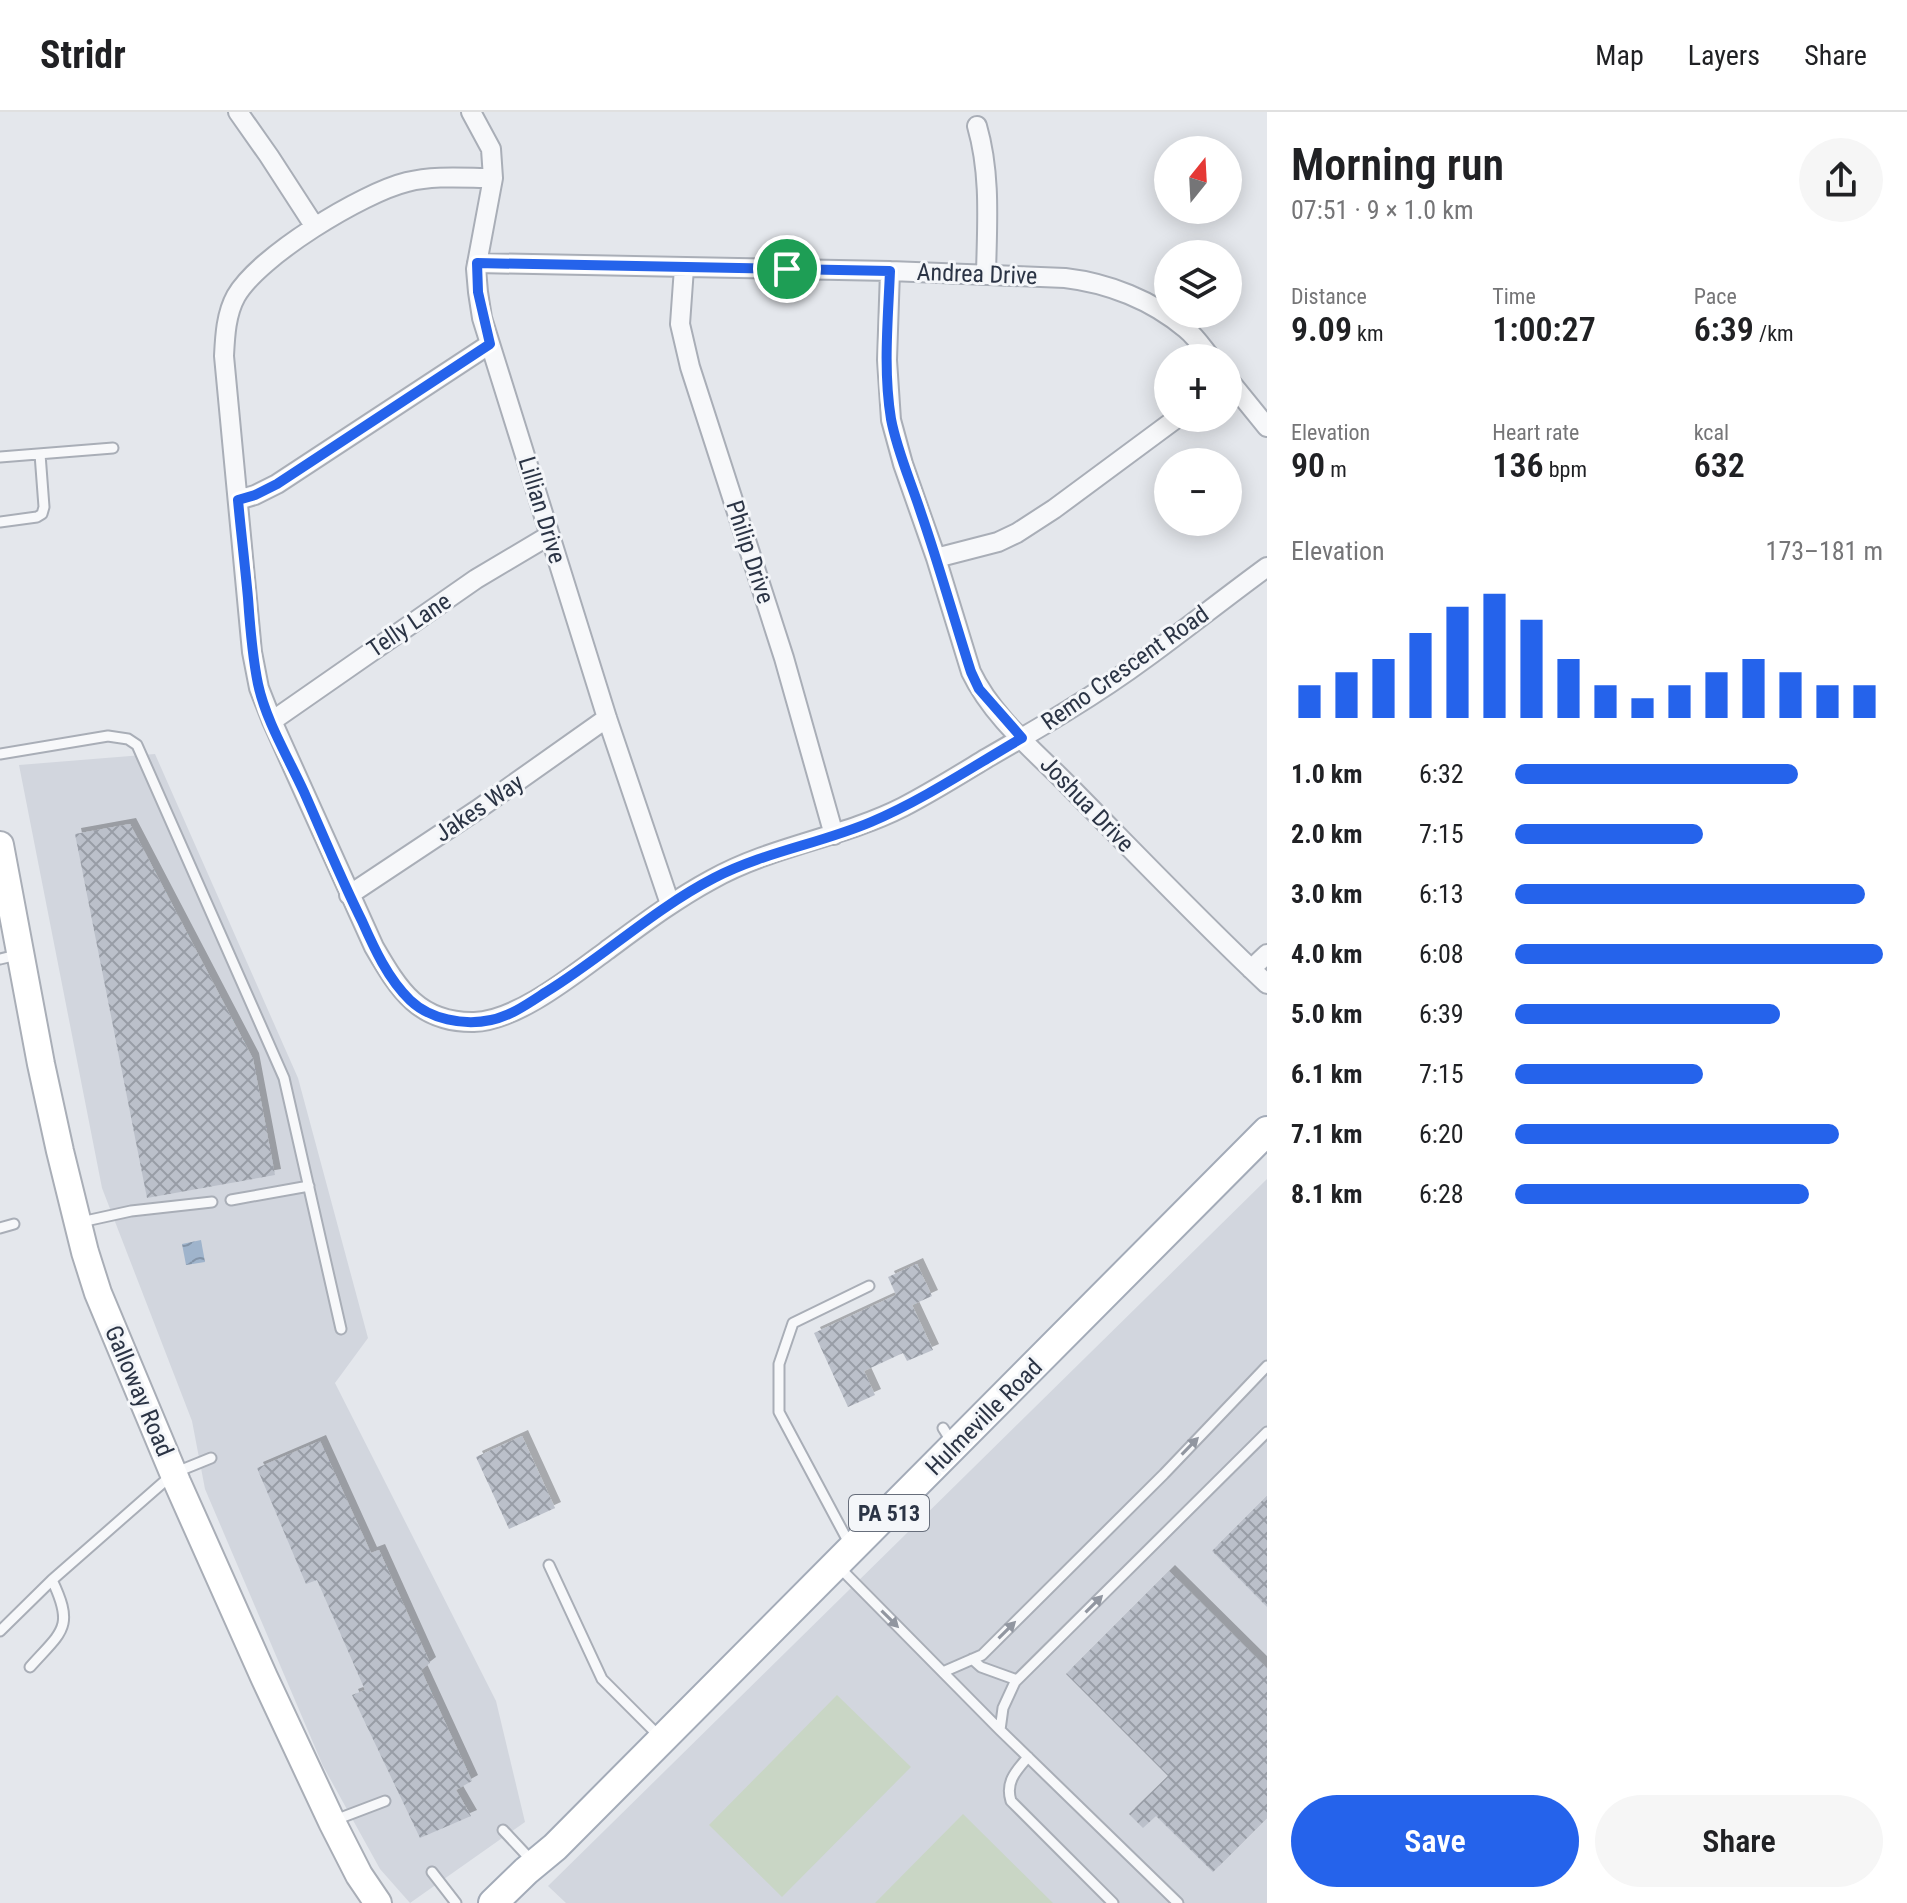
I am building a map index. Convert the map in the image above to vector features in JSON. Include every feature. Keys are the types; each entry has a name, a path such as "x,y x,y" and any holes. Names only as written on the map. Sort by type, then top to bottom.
{"main road":[{"name":"Galloway Road","path":"0,845 10,957 41,1064 77,1223 98,1293 264,1677 332,1822 359,1875 378,1903"},
{"name":"Hulmeville Road","path":"493,1903 555,1847 845,1557 949,1437 1267,1131"}],"street":[{"path":"238,112 315,227"},
{"name":"Lillian Drive","path":"471,112 491,149 493,178 477,263 478,292 490,344 607,718 670,904"},
{"path":"977,126 987,186 986,274"},
{"name":"Remo Crescent Road","path":"493,178 429,179 383,189 315,227 248,278 230,312 225,336 224,356 252,652 259,688 374,947 391,976 421,1009 449,1020 473,1022 491,1020 521,1007 568,979 670,904 712,879 746,863 870,823 1022,738 1122,675 1267,567"},
{"name":"Andrea Drive","path":"477,263 890,271 1065,278 1091,281 1137,298 1187,329 1199,344"},
{"name":"Philip Drive","path":"684,268 680,324 690,367 779,643 834,835"},
{"name":"Joshua Drive","path":"890,271 887,360 891,420 979,689 1022,738 1267,984"},
{"path":"238,500 277,484 490,344"},
{"path":"1242,397 1267,427"},
{"path":"936,558 998,542 1017,533 1158,432"},
{"name":"Telly Lane","path":"272,721 476,579 550,535"},
{"name":"Jakes Way","path":"349,895 607,718"},
{"path":"1251,969 1267,954"}],"lane":[{"path":"0,457 113,448"},
{"path":"0,522 42,514 40,454"},
{"path":"0,754 108,736 128,739 137,745 284,1078 341,1329"},
{"path":"231,1200 309,1186"},
{"path":"77,1223 131,1211 212,1202"},
{"path":"0,1228 14,1224"},
{"path":"869,1286 793,1323 779,1364 779,1412 845,1557 943,1672 1178,1903"},
{"path":"943,1672 982,1655 1164,1474 1267,1366"},
{"path":"1000,1730 1003,1708 1017,1680 1267,1432"},
{"path":"0,1631 52,1580 174,1473 211,1458"},
{"path":"549,1565 602,1679 662,1740"},
{"path":"30,1667 60,1634 64,1623 63,1603 52,1580"},
{"path":"972,1659 981,1667 1017,1680"},
{"path":"1028,1757 1010,1781 1008,1792 1011,1801 1113,1903"},
{"path":"332,1822 385,1801"},
{"path":"503,1830 535,1864"},
{"path":"432,1872 456,1903"}],"shaded area":[{"path":"155,754 298,1078 368,1338 335,1383 496,1701 525,1822 410,1903 380,1869 323,1766 205,1489 192,1421 102,1188 19,765"},
{"path":"1267,1179 1267,1903 566,1903 548,1886"}],"green space":[{"path":"837,1695 911,1767 782,1897 709,1825"},
{"path":"963,1814 1053,1903 875,1903"}],"water":[{"path":"201,1240 205,1262 186,1265 182,1244"}],"building":[{"path":"130,824 253,1059 275,1175 147,1198 75,834"},
{"path":"917,1264 932,1296 912,1305 933,1350 907,1361 903,1353 864,1371 875,1395 848,1407 814,1333 896,1295 888,1277"},
{"path":"522,1436 555,1508 509,1529 476,1457"},
{"path":"320,1441 371,1553 379,1550 430,1663 421,1670 472,1781 456,1790 471,1816 420,1838 352,1695 365,1690 317,1580 306,1584 257,1468"},
{"path":"1267,1496 1267,1607 1212,1551"},
{"path":"1169,1571 1267,1668 1267,1818 1213,1872 1156,1816 1143,1828 1129,1814 1168,1776 1066,1674"}],"route":[{"path":"477,263 787,269 890,271 887,385 891,420 903,464 971,672 979,689 1022,738 870,823 746,863 712,879 670,904 568,979 503,1016 473,1022 449,1020 421,1009 391,976 374,947 259,688 252,652 238,500 277,484 490,344 482,318 477,263"}]}
